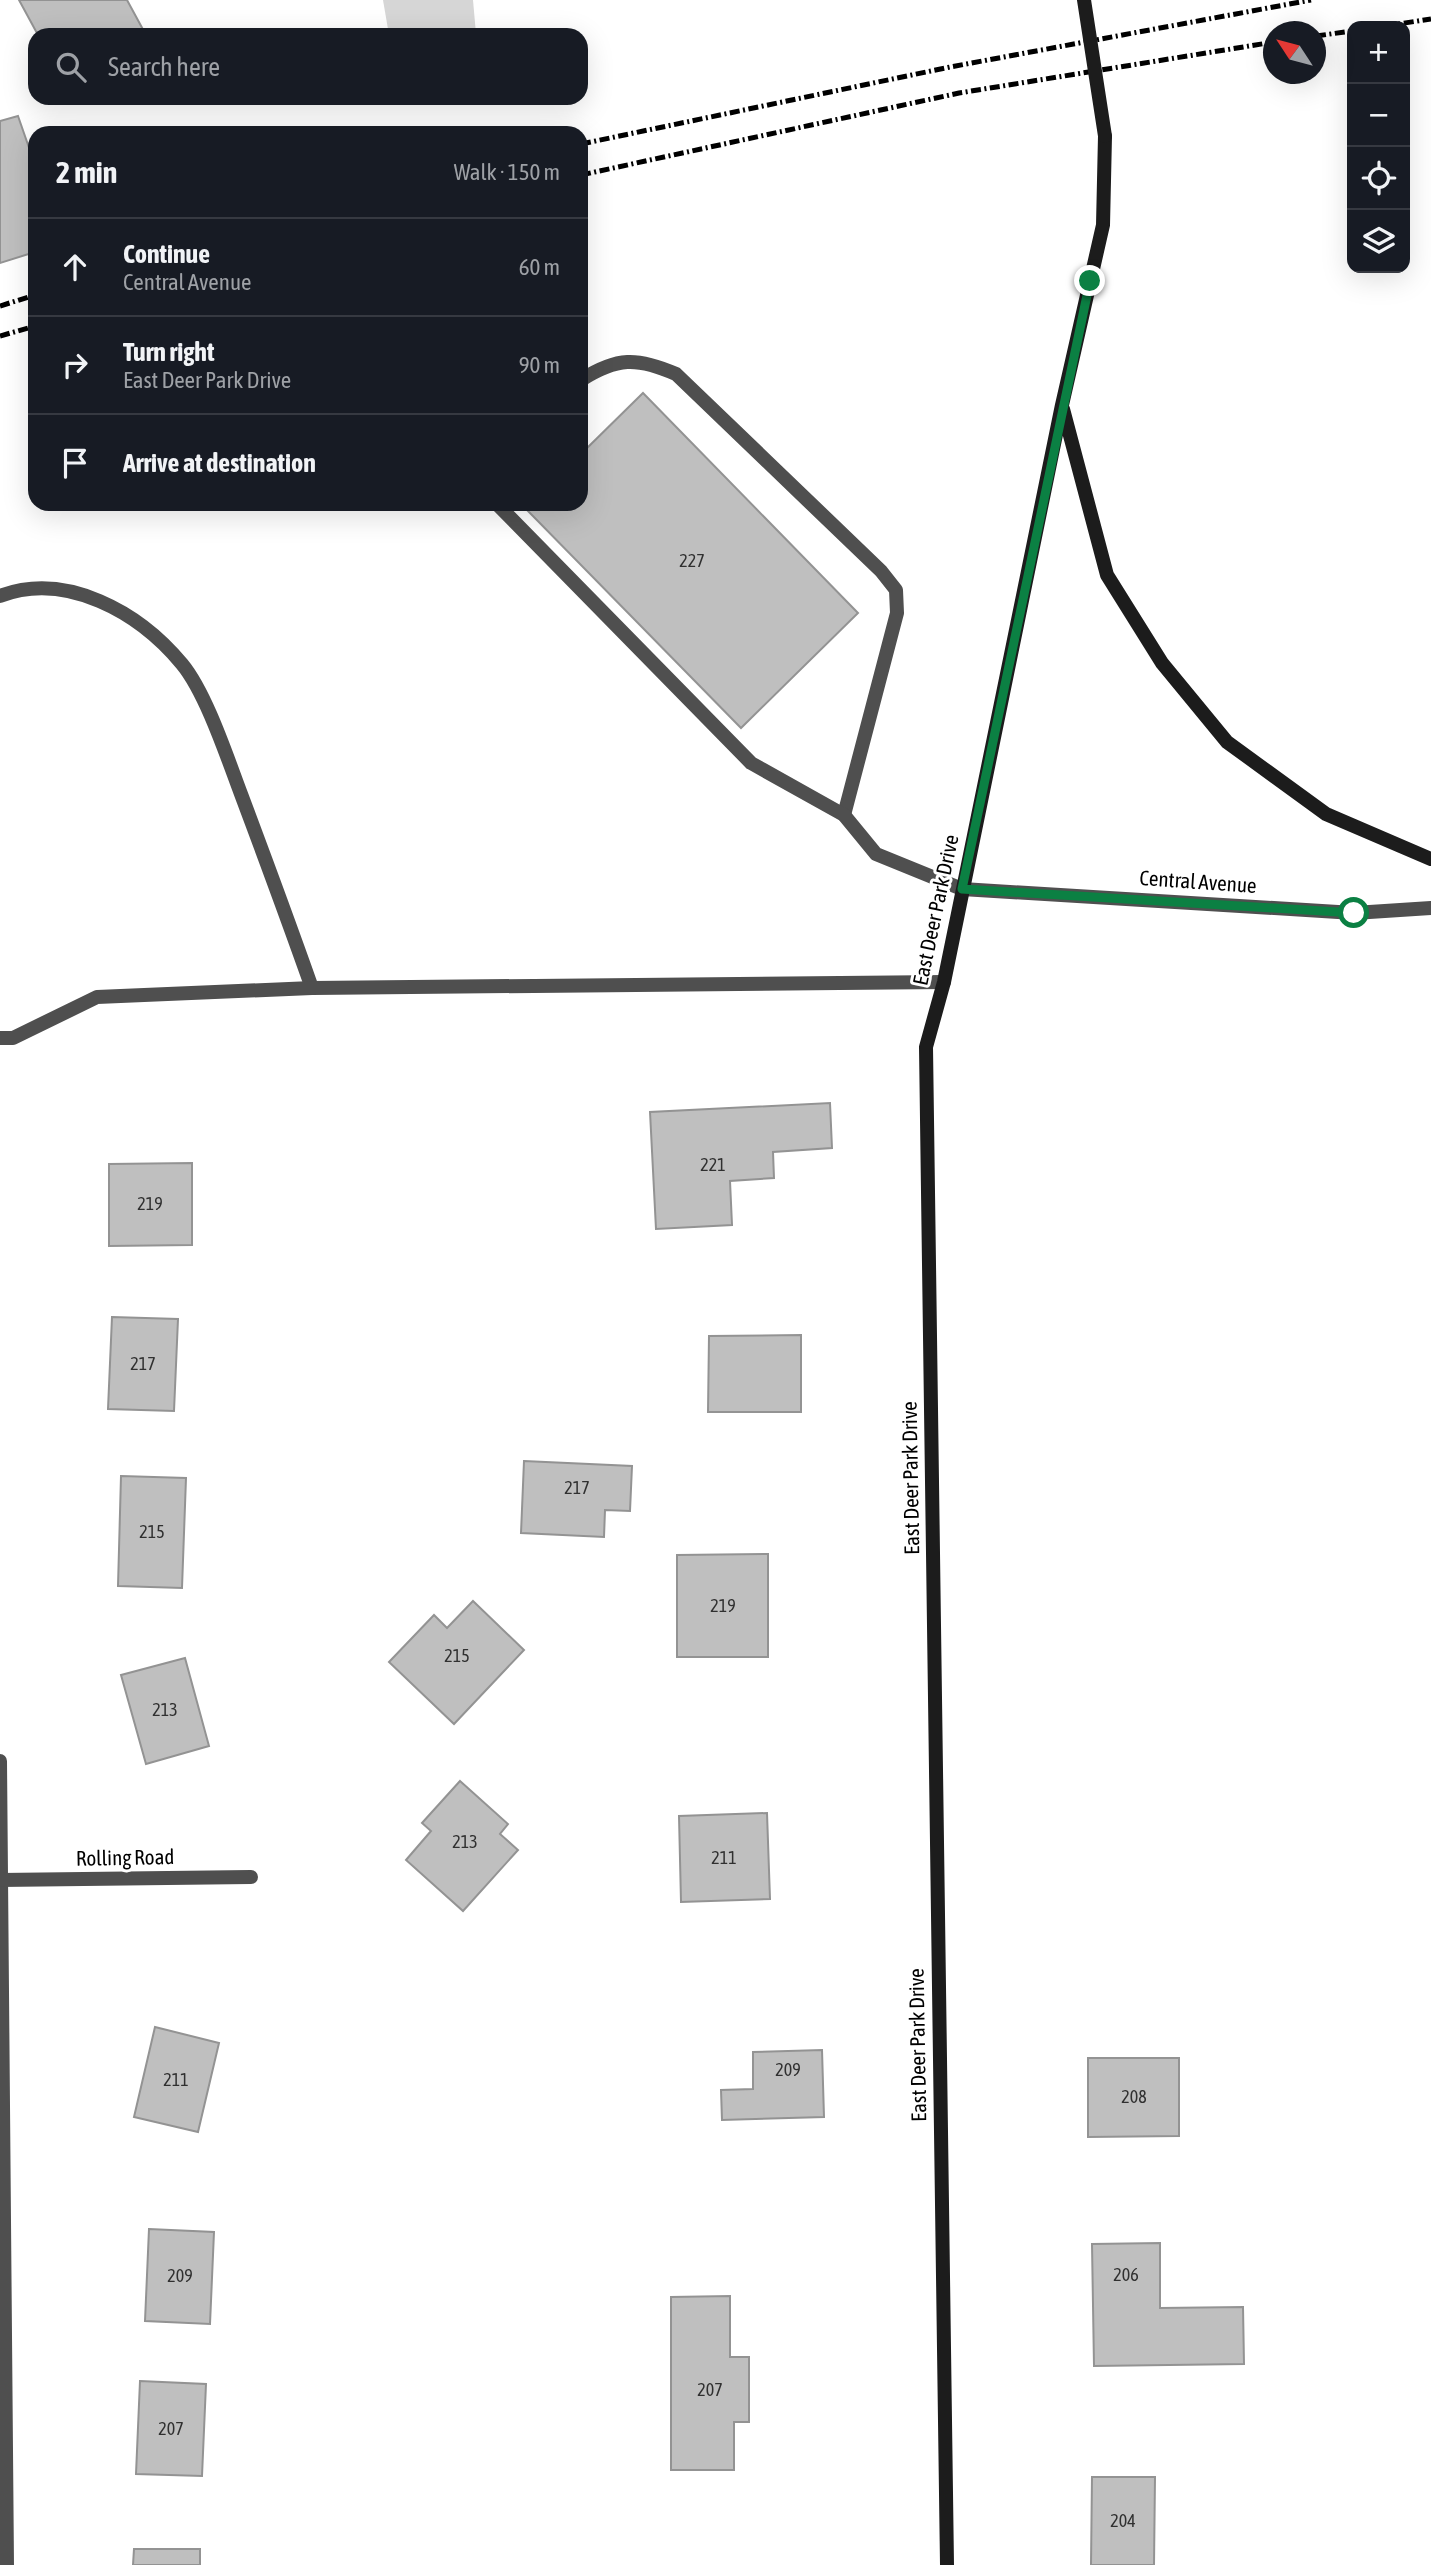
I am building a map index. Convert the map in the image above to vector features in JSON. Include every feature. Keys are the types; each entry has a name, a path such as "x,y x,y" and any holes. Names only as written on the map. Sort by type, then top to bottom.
{"street":[{"name":"East Deer Park Drive","path":"947,2565 926,1047 943,982 1062,405 1102,225 1105,136 1084,0"},
{"path":"504,511 751,763 844,816 897,613 896,590 881,571 676,374 650,363 623,361 600,368 588,376"},
{"name":"East Deer Park Drive","path":"1062,405 1107,575 1162,663 1227,742 1326,814 1431,859"},
{"path":"0,596 18,589 62,589 97,600 138,623 183,664 218,731 312,988"},
{"name":"Central Avenue","path":"844,816 876,854 962,889 1354,913 1431,908"},
{"path":"0,1038 13,1038 97,997 312,988 943,982"},
{"path":"0,1761 7,2565"},
{"name":"Rolling Road","path":"1,1880 251,1877"}],"shaded area":[{"path":"383,0 473,0 475,28 388,28"}],"building":[{"path":"19,0 127,0 142,28 34,28"},
{"path":"18,116 28,145 28,254 0,263 0,121"},
{"path":"643,393 858,613 741,728 528,511 588,511 588,447"},
{"path":"830,1103 832,1148 773,1152 774,1178 730,1181 732,1225 656,1229 650,1112"},
{"path":"192,1163 192,1245 109,1246 109,1164"},
{"path":"112,1317 178,1319 174,1411 108,1409"},
{"path":"801,1335 801,1412 708,1412 709,1336"},
{"path":"524,1461 632,1466 630,1511 605,1510 604,1537 521,1533"},
{"path":"121,1476 186,1478 182,1588 118,1586"},
{"path":"768,1554 768,1657 677,1657 677,1555"},
{"path":"473,1601 524,1650 454,1724 389,1662 434,1615 447,1628"},
{"path":"185,1658 209,1746 146,1764 121,1675"},
{"path":"460,1781 508,1824 500,1834 518,1850 463,1911 406,1860 431,1831 422,1823"},
{"path":"767,1813 770,1899 681,1902 679,1816"},
{"path":"155,2027 219,2043 198,2132 134,2117"},
{"path":"822,2050 824,2117 722,2120 721,2090 753,2089 753,2052"},
{"path":"1088,2058 1179,2058 1179,2136 1088,2137"},
{"path":"149,2229 214,2232 210,2324 145,2321"},
{"path":"1160,2243 1160,2308 1243,2307 1244,2364 1094,2366 1092,2244"},
{"path":"730,2296 730,2357 749,2357 749,2422 734,2422 734,2470 671,2470 671,2297"},
{"path":"140,2381 206,2384 202,2476 136,2474"},
{"path":"1092,2477 1155,2477 1154,2565 1091,2565"},
{"path":"134,2549 200,2549 200,2565 133,2565"}],"railway":[{"path":"588,143 950,67 1311,0"},
{"path":"1410,22 1431,19"},
{"path":"1326,35 1347,32"},
{"path":"588,173 959,93 1263,44"},
{"path":"0,306 28,297"},
{"path":"0,336 28,328"}],"route":[{"path":"1090,281 962,889 1354,913"}]}
